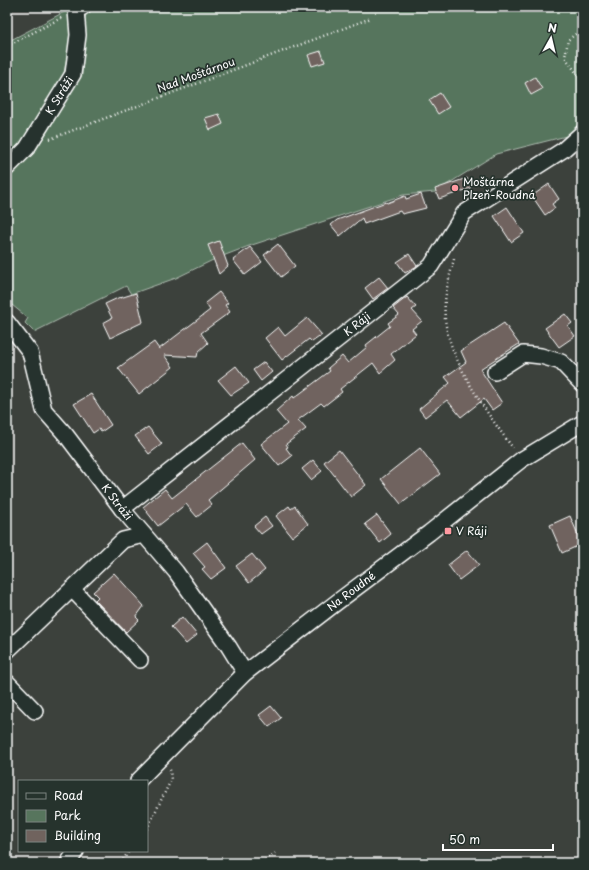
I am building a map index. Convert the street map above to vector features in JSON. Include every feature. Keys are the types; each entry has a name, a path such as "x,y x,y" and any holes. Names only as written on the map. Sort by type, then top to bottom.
{"street":[{"name":"K Stráži","path":"7,168 27,148 73,74 78,35 79,9"},
{"name":"K Ráji","path":"122,509 431,266 464,213 564,150 582,133"},
{"name":"K Stráži","path":"7,322 30,352 44,410 66,434 122,509 176,572 229,647 245,673"},
{"path":"495,372 523,354 540,356 560,362 582,384"},
{"name":"Na Roudné","path":"139,780 245,673 429,534 521,460 582,423"},
{"path":"7,651 123,540 144,535"},
{"path":"72,588 140,660"},
{"path":"7,682 35,711"},
{"path":"68,863 75,852"}],"path":[{"path":"7,46 79,9"},
{"name":"Nad Moštárnou","path":"49,140 371,18"},
{"path":"582,29 568,40 565,57 582,81"},
{"path":"456,254 446,289 445,318 449,342 468,381 521,460"},
{"path":"148,827 171,780 168,750"},
{"path":"121,863 128,852"},
{"path":"262,863 275,853"}],"green space":[{"path":"96,7 582,7 582,132 496,154 435,192 403,195 249,246 215,259 176,278 131,294 126,286 34,332 25,323 28,318 7,301 7,176 36,150 82,75 84,21 87,11"},
{"path":"66,11 73,23 63,79 26,142 7,159 7,42"}],"building":[{"path":"321,51 325,62 312,66 308,55"},
{"path":"535,77 542,89 531,95 525,83"},
{"path":"440,93 449,107 438,114 429,100"},
{"path":"219,114 223,124 210,130 205,118"},
{"path":"467,178 471,188 439,199 435,189"},
{"path":"549,184 559,199 552,204 555,208 545,215 532,196"},
{"path":"421,194 426,208 402,214 400,211 364,224 362,218 340,236 331,225 337,220 386,202 387,203 405,196 406,199"},
{"path":"507,207 524,233 511,242 494,216"},
{"path":"219,241 228,266 219,274 208,245"},
{"path":"278,244 295,266 281,277 264,255"},
{"path":"250,247 262,262 245,275 233,260"},
{"path":"409,254 417,266 405,273 397,262"},
{"path":"379,277 388,288 373,299 365,288"},
{"path":"219,292 228,303 225,305 230,312 201,333 208,343 198,352 197,357 164,355 173,367 139,394 118,368 154,342 159,349 210,310 205,303"},
{"path":"136,293 143,322 110,338 103,323 112,318 105,304 120,297"},
{"path":"407,297 416,307 412,310 422,321 412,329 416,334 391,354 395,360 380,373 373,363 340,389 342,392 324,406 321,403 298,420 306,429 286,444 288,447 286,448 292,456 279,466 261,444 287,424 276,411 293,396 294,398 330,371 328,368 342,356 348,363 367,347 366,345 390,326 388,323 399,315 393,308"},
{"path":"565,314 572,323 568,326 575,336 559,347 545,328"},
{"path":"307,318 322,335 312,342 309,339 282,360 265,338 278,327 285,336"},
{"path":"504,323 519,344 480,369 502,403 492,410 484,399 461,417 447,400 425,417 419,409 450,383 445,377 466,362 461,351"},
{"path":"264,362 272,372 261,381 253,370"},
{"path":"236,366 249,383 231,395 218,380"},
{"path":"91,394 111,425 101,432 99,429 93,433 74,404"},
{"path":"148,427 162,444 149,454 135,436"},
{"path":"242,443 255,460 208,500 212,505 197,517 186,504 158,526 143,507 165,489 172,498"},
{"path":"420,448 440,474 401,504 381,479"},
{"path":"339,450 366,485 351,497 324,462"},
{"path":"313,460 322,471 311,480 302,469"},
{"path":"289,506 291,509 295,506 308,524 292,537 276,516"},
{"path":"377,515 391,534 380,543 365,524"},
{"path":"570,516 582,544 562,553 550,525"},
{"path":"265,517 272,526 261,534 254,526"},
{"path":"207,542 226,568 211,579 202,569 205,567 193,553"},
{"path":"467,550 479,565 459,580 448,565"},
{"path":"252,554 265,570 249,583 236,566"},
{"path":"114,573 144,606 136,617 139,620 126,632 95,600 98,597 93,592"},
{"path":"182,617 197,635 186,644 171,627"},
{"path":"271,706 281,718 269,727 259,715"}],"place":[{"name":"Moštárna Plzeň-Roudná","path":"455,188"},
{"name":"V Ráji","path":"448,531"}]}
